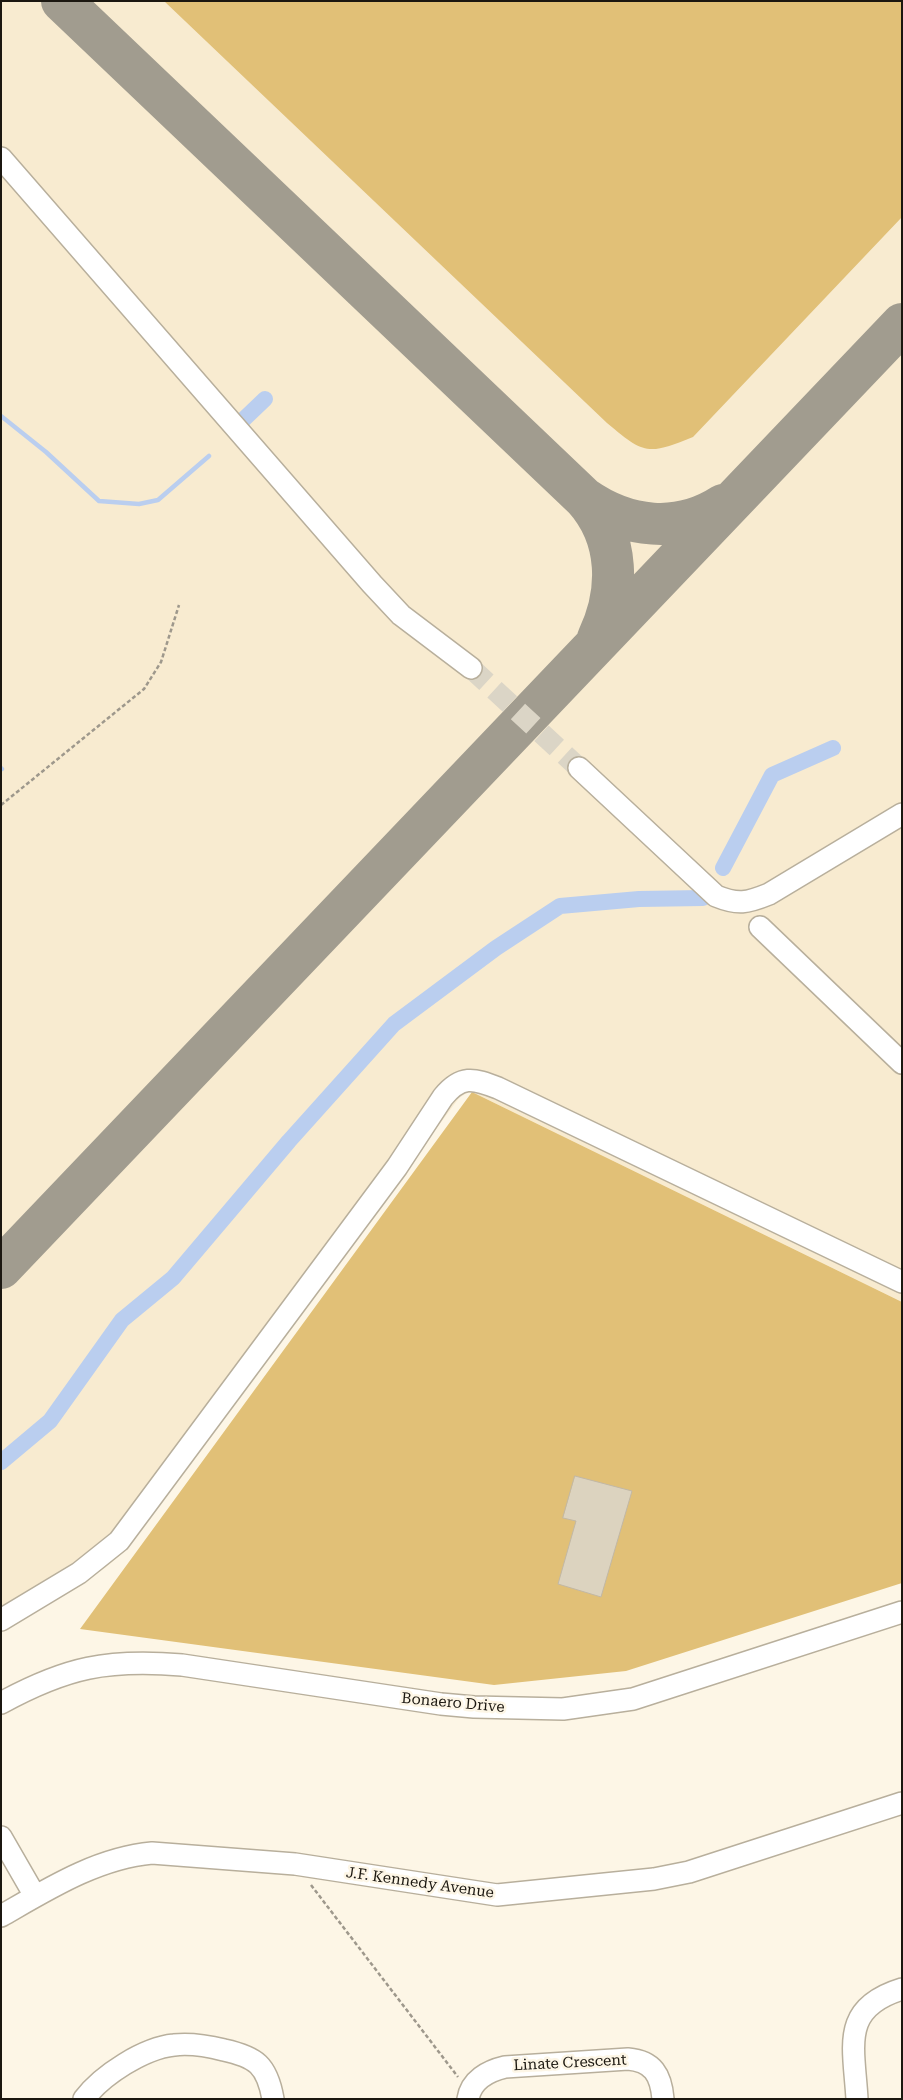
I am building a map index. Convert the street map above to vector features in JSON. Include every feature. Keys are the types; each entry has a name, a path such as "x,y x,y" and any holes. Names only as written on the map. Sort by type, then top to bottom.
{"street":[{"path":"1,158 372,584 419,630 471,668"},
{"path":"579,768 716,896 732,902 745,902 769,894 902,814"},
{"path":"760,927 902,1063"},
{"path":"1,1620 79,1573 119,1541 398,1167 443,1097 451,1087 460,1081 479,1081 498,1088 902,1282"},
{"name":"Bonaero Drive","path":"1,1703 36,1684 69,1672 126,1662 140,1662 182,1665 458,1706 563,1709 633,1699 902,1612"},
{"name":"J.F. Kennedy Avenue","path":"1,1916 35,1896 92,1868 134,1855 175,1854 295,1864 461,1890 509,1895 654,1879 689,1872 902,1803"},
{"path":"1,1837 35,1896"},
{"path":"857,2099 854,2038 857,2022 862,2012 870,2003 902,1989"},
{"path":"84,2099 94,2086 106,2076 145,2054 172,2045 187,2044 241,2054 253,2059 268,2078 272,2099"},
{"name":"Linate Crescent","path":"469,2095 478,2080 490,2070 505,2067 628,2059 642,2061 654,2069 659,2075 663,2099"}],"path":[{"path":"1,805 144,689 161,662 178,605"},
{"path":"295,1864 469,2095"}],"shaded area":[{"path":"1,1 902,1 902,1302 472,1092 467,1093 459,1098 124,1552 105,1568 1,1632"},
{"path":"164,1 902,1 902,217 693,437 666,447 647,449 630,441 607,423"},
{"path":"472,1092 902,1302 902,1583 626,1671 494,1685 80,1629"}],"building":[{"path":"575,1476 632,1491 601,1597 558,1584 576,1521 563,1518"}],"waterway":[{"path":"243,420 265,399"},
{"path":"1,416 46,452 99,501 139,504 158,500 209,456"},
{"path":"723,868 772,775 833,748"},
{"path":"1,1462 50,1421 122,1320 173,1278 289,1141 394,1024 496,948 560,906 639,899 703,898"}],"taxiway":[{"path":"62,1 584,498 618,516 653,524 688,520 706,514 723,505"},
{"path":"1,1268 902,324"},
{"path":"584,498 596,514 604,530 613,566 610,602 598,638"}],"tunnel":[{"path":"471,668 579,768"}]}
